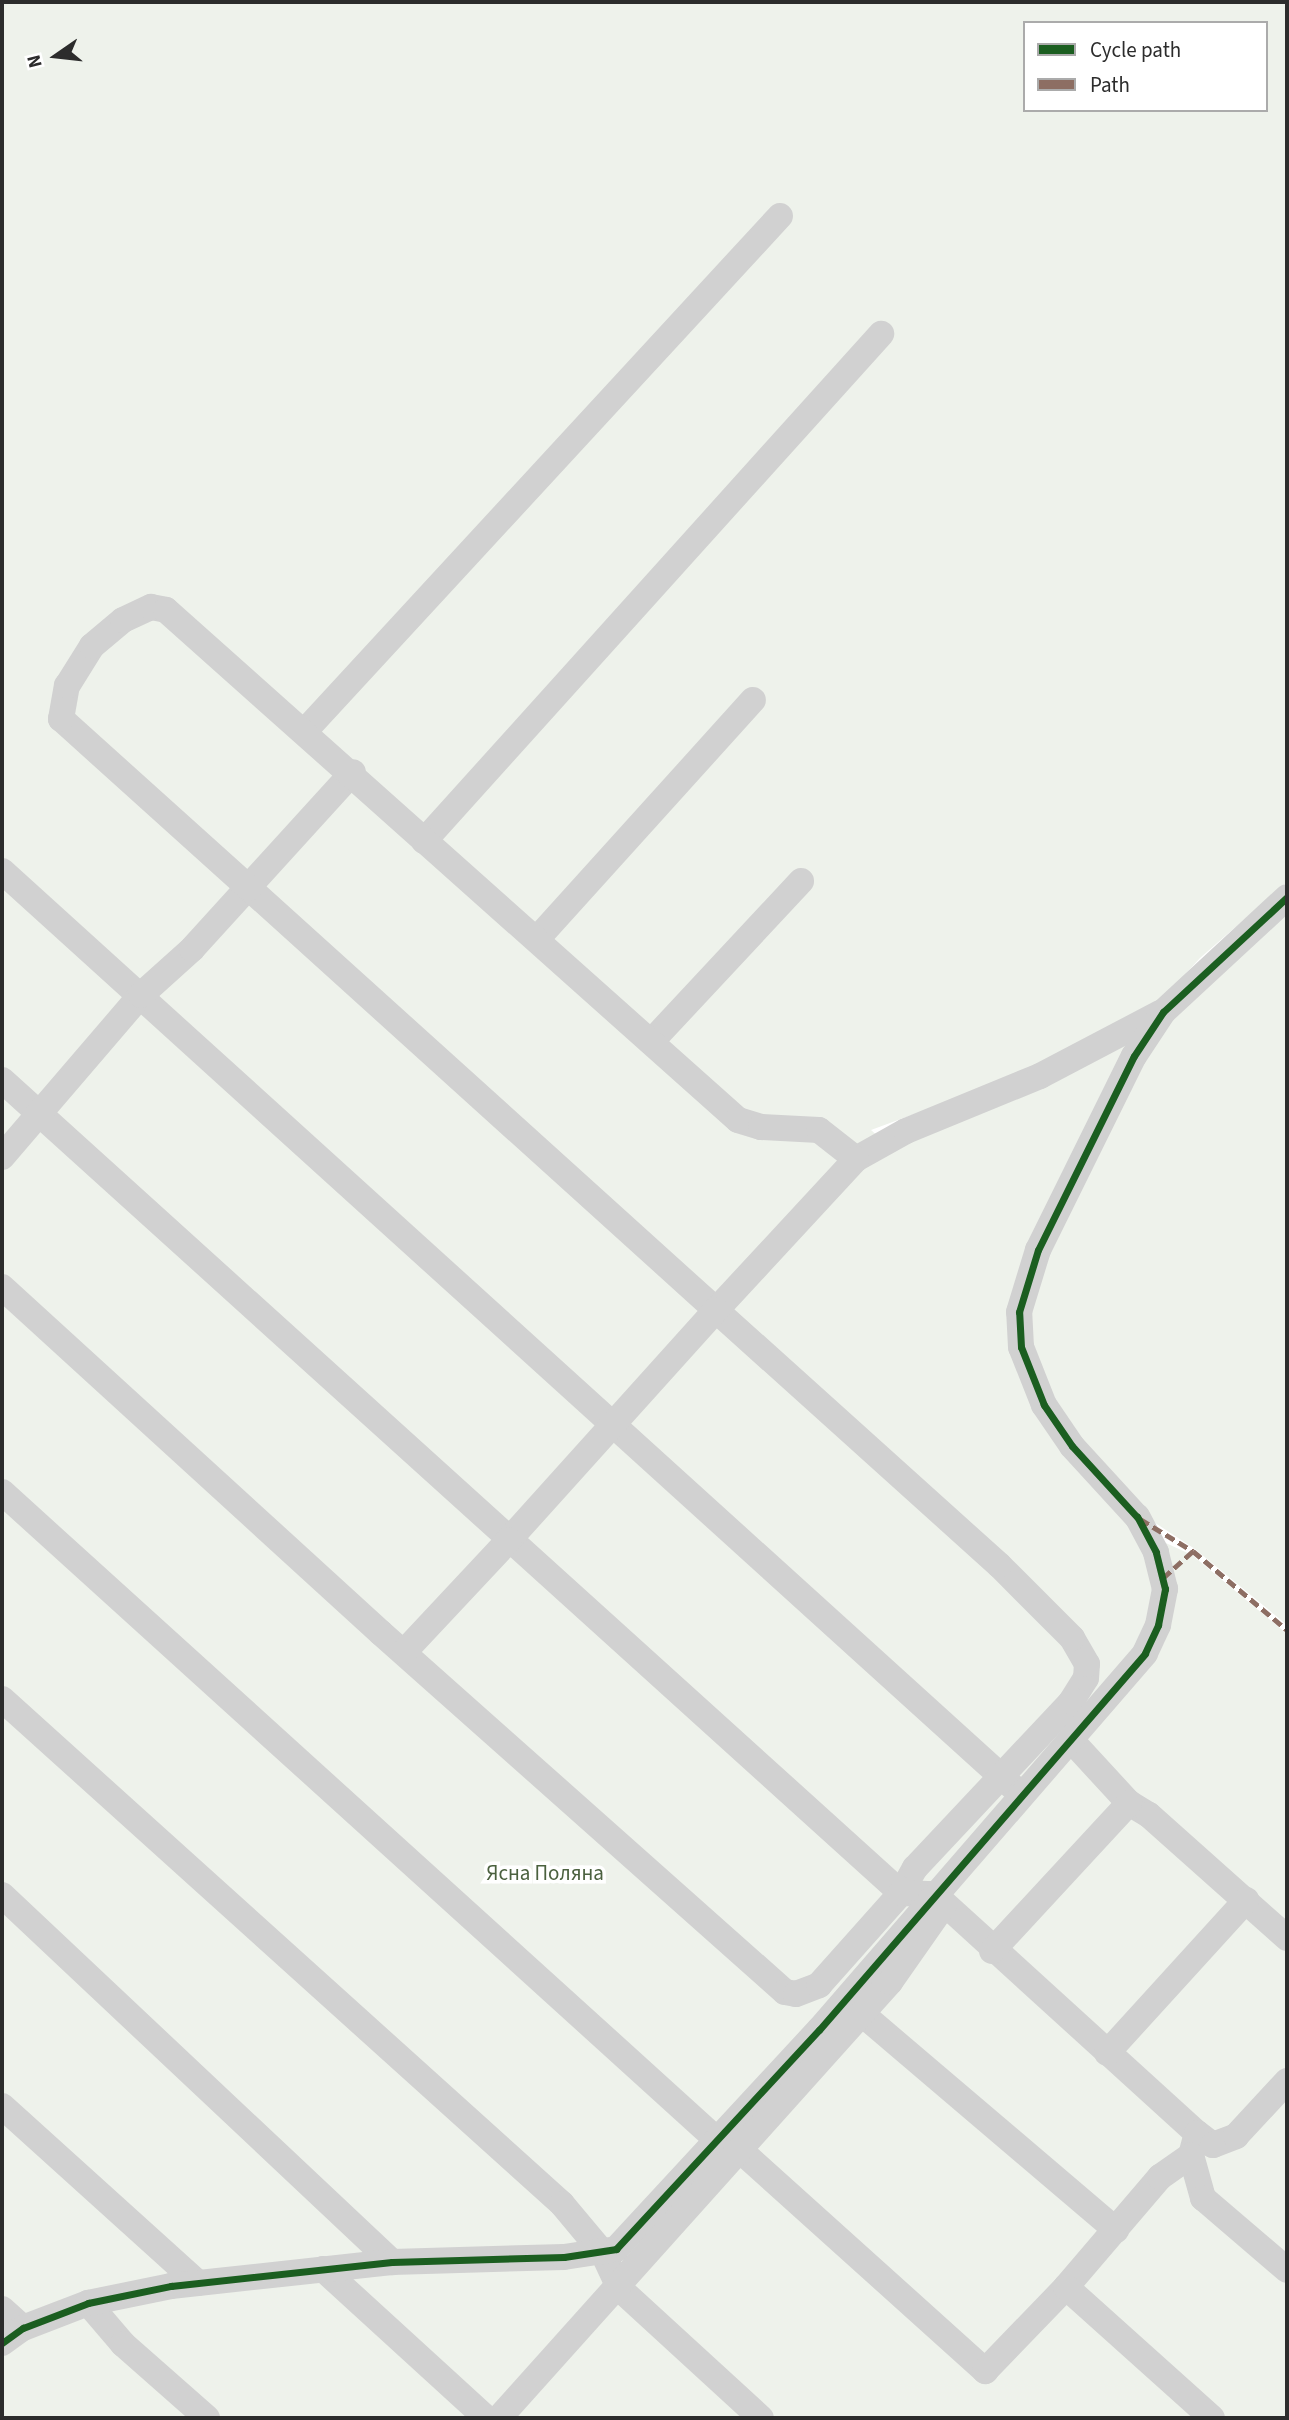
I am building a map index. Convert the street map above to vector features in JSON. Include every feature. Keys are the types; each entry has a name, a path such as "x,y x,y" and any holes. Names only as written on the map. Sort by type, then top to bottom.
{"street":[{"path":"303,732 780,216"},
{"path":"424,841 881,334"},
{"path":"2,1287 785,1992 796,1994 819,1985 901,1894 915,1868 1080,1692 1087,1664 1077,1647 999,1565 61,719 67,686 81,661 109,631 151,607 166,610 303,732 353,772 424,841 738,1119 761,1127 819,1130 856,1159"},
{"path":"537,939 753,700"},
{"path":"2,1157 141,995 192,950 353,772"},
{"path":"2,871 1023,1795"},
{"path":"651,1042 801,881"},
{"path":"2,2309 12,2336 88,2303 198,2283 392,2262 603,2253 626,2240 716,2139 939,1900 1023,1795 1145,1653 1163,1608 1163,1578 1137,1517 1072,1446 1044,1405 1021,1348 1019,1312 1038,1250 1134,1056 1163,1012 1287,897"},
{"path":"405,1651 856,1159 905,1131 1052,1070 1163,1012"},
{"path":"2,1080 901,1894 939,1900 1107,2053 1194,2144 1203,2198 1287,2270"},
{"path":"2,1492 716,2139"},
{"path":"2,1699 562,2204 603,2253 620,2289 761,2418"},
{"path":"1072,1740 1129,1803 1149,1815 1287,1938"},
{"path":"992,1951 1076,1855 1129,1803"},
{"path":"2,1895 392,2262"},
{"path":"499,2418 620,2289 890,1982 939,1900"},
{"path":"1107,2053 1246,1900"},
{"path":"862,2013 1116,2230"},
{"path":"741,2151 985,2371 1066,2287 1160,2177 1194,2144 1213,2145 1236,2136 1287,2081"},
{"path":"2,2106 198,2283"},
{"path":"323,2269 486,2418"},
{"path":"1066,2287 1212,2418"},
{"path":"88,2303 123,2344 207,2418"}],"green space":[{"name":"Ясна Поляна","path":"2,2 1287,2 1287,882 1200,958 1159,1003 1001,1082 871,1130 891,1148 1130,1035 1011,1349 1133,1528 1192,1555 1287,1634 1287,2418 2,2418"},
{"path":"1287,907 1287,1625 1195,1549 1140,1513 1079,1442 1027,1347 1032,1289 1167,1017"}],"marked path":[{"path":"1140,1519 1193,1551 1287,1630"},
{"path":"1163,1578 1193,1551"}],"cycle path":[{"path":"2,2343 23,2328 88,2303 171,2286 392,2262 564,2257 616,2249 819,2030 1145,1653 1158,1625 1165,1589 1156,1552 1137,1517 1072,1446 1044,1405 1021,1347 1019,1312 1038,1250 1134,1056 1163,1012 1287,897"}]}
